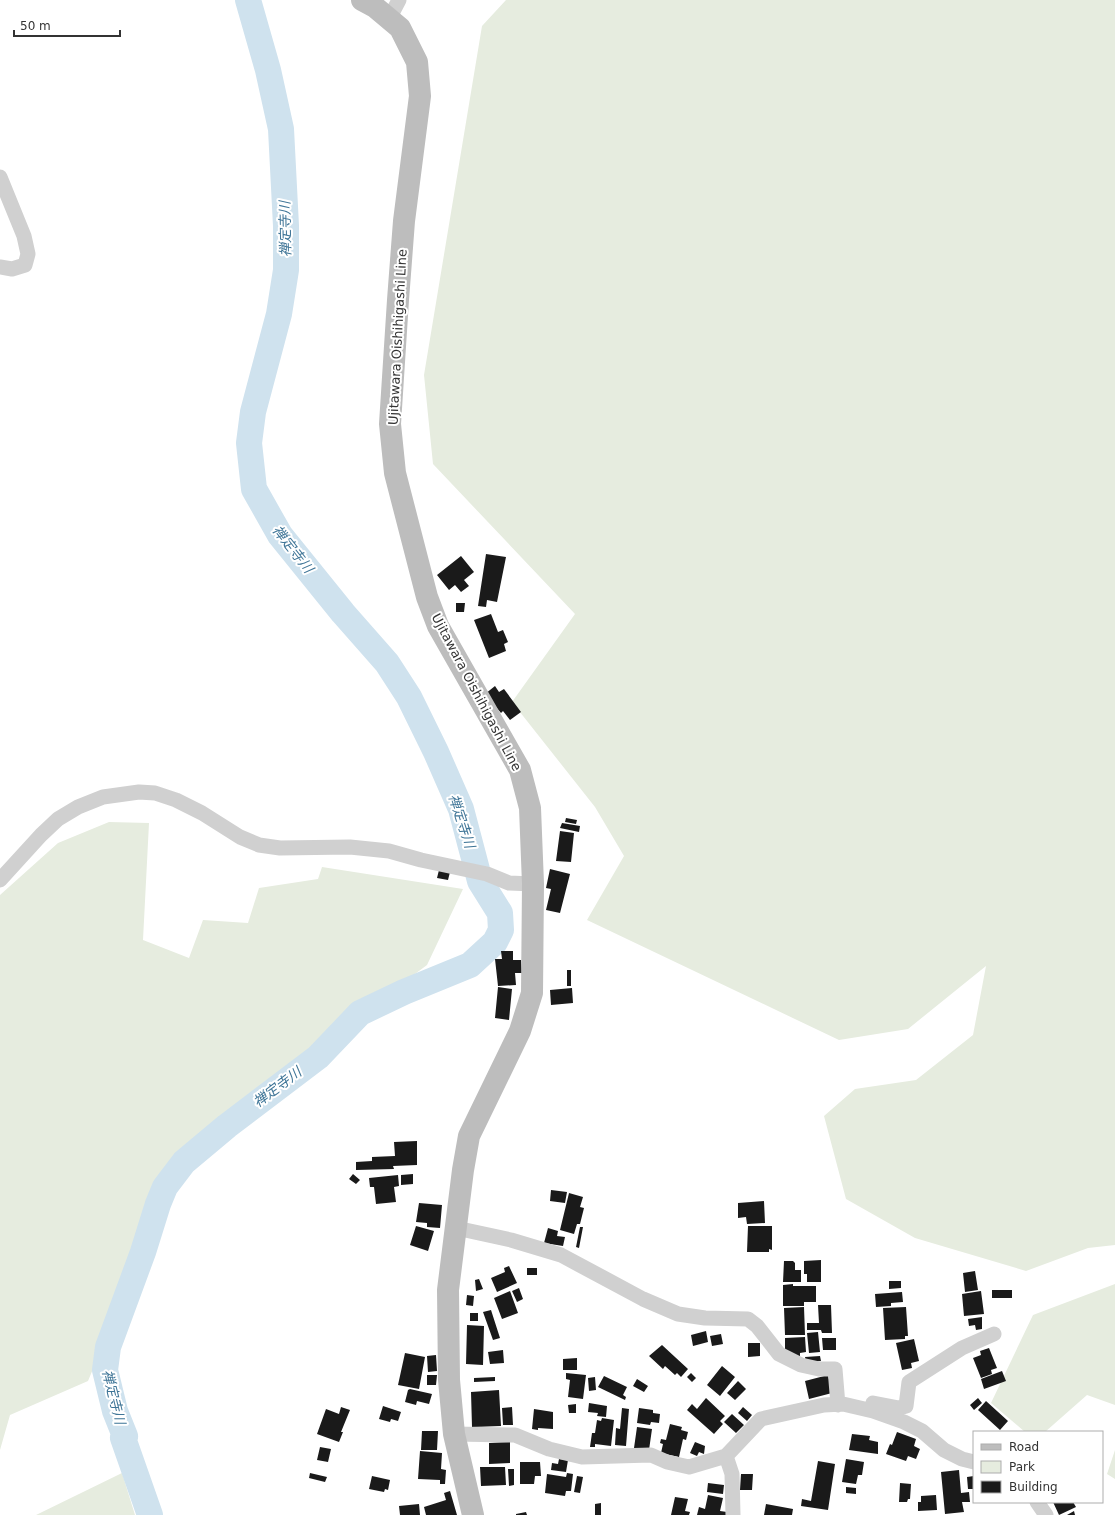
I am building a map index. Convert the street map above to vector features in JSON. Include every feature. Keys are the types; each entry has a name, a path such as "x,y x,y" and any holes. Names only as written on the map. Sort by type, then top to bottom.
{"main road":[{"name":"Ujitawara Oishihigashi Line","path":"362,0 375,7 394,9 400,28 416,62 420,96 404,221 398,300 390,424 395,473 427,597 438,626 520,770 530,808 533,884 532,994 520,1031 469,1136 448,1290 449,1380 454,1434 473,1515"}],"street":[{"path":"0,177 24,236 28,254 25,265 12,269 0,267"},
{"path":"0,880 41,835 58,819 78,807 103,797 139,792 155,793 176,800 202,813 240,837 260,845 280,848 350,847 389,851 421,860 480,872 509,882 533,884"},
{"path":"456,1228 511,1240 561,1255 643,1299 678,1314 706,1318 748,1319 757,1326 779,1354 802,1365 819,1369 835,1369 838,1404"},
{"path":"867,1409 869,1402 899,1408 906,1406 909,1382 962,1348 994,1334"},
{"path":"454,1434 515,1435 549,1449 582,1457 651,1455 667,1462 689,1467 726,1456 760,1419 824,1405 838,1404 867,1409 904,1422 922,1431 944,1450 962,1459 973,1462"},
{"path":"726,1456 732,1474 733,1515"},
{"path":"1037,1503 1046,1515"}],"green space":[{"path":"506,0 1115,0 1115,1245 1088,1248 1026,1271 915,1238 846,1199 824,1116 855,1089 916,1080 973,1035 986,966 908,1029 839,1040 587,920 624,856 595,807 512,702 575,614 433,464 424,375 482,26"},
{"path":"109,822 149,823 143,940 189,958 203,920 248,923 259,888 318,879 322,867 463,889 427,965 187,1144 88,1381 10,1415 0,1450 0,895 58,843"},
{"path":"1115,1284 1115,1405 1087,1395 1046,1431 1024,1431 991,1403 1033,1315"},
{"path":"1115,1450 1115,1479 1107,1474"},
{"path":"122,1473 135,1515 36,1515"}],"building":[{"path":"486,554 506,557 497,602 487,600 486,607 478,606"},
{"path":"461,556 474,572 464,580 469,586 461,592 455,585 449,590 437,575"},
{"path":"456,603 465,603 464,612 456,612"},
{"path":"491,614 498,632 503,630 508,642 504,644 506,651 489,658 474,620"},
{"path":"495,686 499,692 504,689 521,712 510,720 503,711 501,713 485,694"},
{"path":"566,818 577,820 576,824 565,822"},
{"path":"562,823 580,826 579,832 560,828"},
{"path":"560,831 574,833 571,862 556,861"},
{"path":"550,869 570,874 560,913 546,910 551,889 546,888"},
{"path":"439,870 450,872 448,880 437,878"},
{"path":"501,951 513,951 513,960 521,960 522,973 515,973 516,985 498,986 495,959 502,959"},
{"path":"567,970 571,970 571,986 567,986"},
{"path":"498,987 512,989 509,1020 495,1018"},
{"path":"572,988 573,1003 551,1005 550,990"},
{"path":"417,1141 417,1165 393,1166 394,1169 356,1170 356,1162 372,1161 372,1157 395,1156 394,1142"},
{"path":"353,1174 360,1180 356,1184 349,1179"},
{"path":"413,1174 413,1184 401,1185 401,1175"},
{"path":"398,1175 399,1186 394,1187 396,1202 376,1204 374,1187 370,1187 369,1178"},
{"path":"551,1190 567,1192 565,1203 550,1201"},
{"path":"569,1193 583,1197 580,1207 584,1208 580,1224 577,1224 574,1234 560,1230"},
{"path":"764,1201 765,1223 747,1224 746,1217 738,1218 738,1203"},
{"path":"419,1203 442,1205 440,1228 427,1227 427,1223 416,1222"},
{"path":"416,1226 434,1231 428,1251 410,1245"},
{"path":"748,1226 772,1226 772,1250 769,1249 769,1252 747,1252"},
{"path":"580,1227 583,1227 579,1248 576,1247"},
{"path":"548,1228 558,1231 557,1236 565,1237 563,1246 544,1243"},
{"path":"821,1260 821,1282 807,1282 807,1274 804,1274 804,1261"},
{"path":"784,1261 793,1261 795,1263 795,1270 801,1270 801,1282 783,1282"},
{"path":"509,1266 517,1283 497,1292 491,1278 505,1272 504,1268"},
{"path":"527,1268 537,1268 537,1275 527,1275"},
{"path":"975,1271 978,1290 965,1292 963,1273"},
{"path":"479,1279 483,1289 476,1291 475,1280"},
{"path":"889,1281 901,1281 901,1288 889,1289"},
{"path":"793,1284 793,1286 816,1286 816,1302 804,1302 804,1306 783,1306 783,1285"},
{"path":"519,1288 523,1299 517,1302 512,1291"},
{"path":"992,1290 1012,1290 1012,1298 992,1298"},
{"path":"510,1291 518,1313 502,1319 494,1298"},
{"path":"981,1291 984,1314 964,1316 962,1294"},
{"path":"902,1292 903,1302 891,1303 891,1306 876,1307 875,1294"},
{"path":"467,1295 474,1296 473,1306 466,1305"},
{"path":"818,1305 831,1305 832,1333 822,1333 821,1330 807,1330 807,1323 819,1323"},
{"path":"804,1307 805,1335 785,1335 784,1308"},
{"path":"906,1307 908,1336 905,1336 905,1339 885,1340 883,1308"},
{"path":"491,1310 500,1338 493,1340 483,1312"},
{"path":"470,1313 478,1313 478,1321 470,1321"},
{"path":"982,1317 982,1329 976,1330 975,1325 969,1326 968,1319"},
{"path":"467,1325 484,1326 483,1365 466,1364"},
{"path":"706,1331 708,1342 693,1346 691,1335"},
{"path":"818,1332 820,1352 809,1353 807,1333"},
{"path":"721,1334 723,1344 712,1346 710,1336"},
{"path":"805,1337 806,1352 800,1353 800,1357 785,1353 785,1338"},
{"path":"822,1338 836,1338 836,1350 823,1350"},
{"path":"914,1339 919,1361 911,1363 912,1368 902,1370 896,1343"},
{"path":"748,1343 760,1343 760,1356 748,1357"},
{"path":"662,1345 688,1369 681,1377 677,1373 675,1375 665,1366 663,1369 649,1356"},
{"path":"989,1348 997,1368 991,1370 992,1374 981,1378 973,1358 981,1355 980,1351"},
{"path":"503,1350 504,1363 490,1364 488,1352"},
{"path":"405,1353 425,1357 419,1389 398,1385"},
{"path":"436,1355 437,1371 428,1372 427,1356"},
{"path":"820,1356 821,1361 806,1362 805,1357"},
{"path":"577,1358 577,1370 563,1370 563,1359"},
{"path":"722,1366 735,1377 720,1396 707,1385"},
{"path":"1002,1371 1006,1381 984,1389 981,1379"},
{"path":"566,1373 586,1375 583,1399 568,1397 570,1380 566,1379"},
{"path":"691,1373 696,1378 692,1382 687,1377"},
{"path":"427,1375 437,1375 436,1385 427,1385"},
{"path":"828,1375 832,1393 809,1399 805,1381"},
{"path":"604,1376 627,1387 623,1395 626,1397 625,1400 598,1387"},
{"path":"495,1377 495,1381 474,1382 474,1378"},
{"path":"595,1377 596,1390 589,1391 588,1378"},
{"path":"637,1379 648,1386 644,1392 633,1386"},
{"path":"738,1381 746,1389 735,1400 727,1393"},
{"path":"410,1389 432,1394 429,1404 417,1401 416,1405 405,1402 408,1390"},
{"path":"499,1390 501,1426 472,1427 471,1392"},
{"path":"706,1398 725,1416 720,1421 723,1424 714,1434 687,1410 692,1404 697,1409"},
{"path":"978,1398 982,1403 974,1410 970,1405"},
{"path":"986,1401 1008,1421 1000,1430 978,1410"},
{"path":"589,1403 607,1406 606,1417 597,1416 598,1413 588,1412"},
{"path":"576,1404 576,1413 569,1413 568,1405"},
{"path":"383,1406 401,1412 398,1421 391,1419 390,1422 379,1419"},
{"path":"341,1407 350,1410 341,1432 343,1432 339,1442 317,1434 326,1409 339,1414"},
{"path":"512,1407 513,1425 503,1425 502,1408"},
{"path":"743,1407 752,1415 747,1421 738,1413"},
{"path":"622,1408 629,1409 626,1446 615,1445 616,1428 620,1429"},
{"path":"639,1408 653,1410 653,1413 660,1414 659,1423 651,1422 650,1425 637,1423"},
{"path":"534,1409 553,1412 553,1429 532,1429"},
{"path":"732,1414 744,1425 736,1433 724,1422"},
{"path":"602,1418 614,1420 611,1446 595,1444 595,1447 590,1447 592,1433 595,1433 597,1420 601,1421"},
{"path":"670,1424 682,1427 681,1430 688,1432 686,1440 683,1439 679,1457 661,1453 663,1444 660,1443 661,1439 666,1440"},
{"path":"637,1427 652,1429 649,1450 634,1448"},
{"path":"422,1431 438,1431 437,1450 421,1450"},
{"path":"897,1432 916,1439 914,1446 920,1449 916,1459 908,1456 906,1461 886,1454 890,1444 892,1445"},
{"path":"852,1434 870,1436 869,1440 878,1442 878,1454 849,1450"},
{"path":"510,1442 510,1463 489,1464 489,1443"},
{"path":"695,1442 705,1446 704,1454 699,1452 697,1456 690,1453"},
{"path":"320,1447 331,1449 328,1462 317,1460"},
{"path":"420,1451 442,1453 441,1469 446,1470 445,1484 440,1484 440,1480 418,1479"},
{"path":"559,1459 568,1460 566,1472 551,1470 552,1463 558,1464"},
{"path":"846,1459 864,1462 862,1475 858,1475 856,1484 842,1482"},
{"path":"818,1461 835,1464 828,1510 801,1506 802,1499 811,1501"},
{"path":"520,1462 540,1462 541,1476 535,1476 534,1484 520,1484"},
{"path":"480,1467 505,1467 506,1485 481,1486"},
{"path":"508,1469 514,1469 514,1485 509,1486"},
{"path":"959,1470 961,1493 969,1492 970,1502 962,1502 964,1512 945,1514 941,1472"},
{"path":"310,1473 327,1477 325,1482 309,1478"},
{"path":"567,1473 573,1474 571,1491 566,1491 565,1496 545,1493 547,1474 566,1477"},
{"path":"741,1474 753,1474 752,1490 740,1490"},
{"path":"372,1476 390,1480 388,1490 385,1489 384,1492 369,1489"},
{"path":"577,1476 583,1477 580,1493 574,1492"},
{"path":"973,1476 973,1489 968,1489 967,1477"},
{"path":"708,1483 724,1485 723,1494 707,1492"},
{"path":"900,1483 911,1484 910,1499 908,1499 907,1502 899,1502"},
{"path":"846,1487 856,1488 856,1494 846,1493"},
{"path":"450,1491 457,1515 426,1515 424,1507 446,1500 444,1493"},
{"path":"708,1495 723,1498 720,1511 727,1512 726,1515 697,1515 699,1507 705,1509"},
{"path":"936,1495 937,1510 918,1511 918,1502 921,1502 921,1496"},
{"path":"675,1497 688,1499 685,1511 690,1512 689,1515 671,1515"},
{"path":"601,1503 601,1515 595,1515 595,1504"},
{"path":"1053,1503 1074,1503 1076,1507 1059,1515"},
{"path":"419,1504 420,1515 400,1515 399,1506"},
{"path":"766,1504 793,1509 792,1515 764,1515"},
{"path":"1074,1511 1075,1515 1067,1515"},
{"path":"526,1512 527,1515 516,1515 516,1514"}],"waterway":[{"name":"禅定寺川","path":"150,1515 123,1438 125,1436 115,1411 105,1370 108,1347 165,1187 184,1162 227,1126 318,1057 360,1013 404,992 470,965 495,942 501,930 500,913 480,881 461,809 436,752 409,697 387,663 343,613 280,535 254,489 249,443 253,412 279,314 286,270 286,226 281,129 268,70 248,0"}]}
